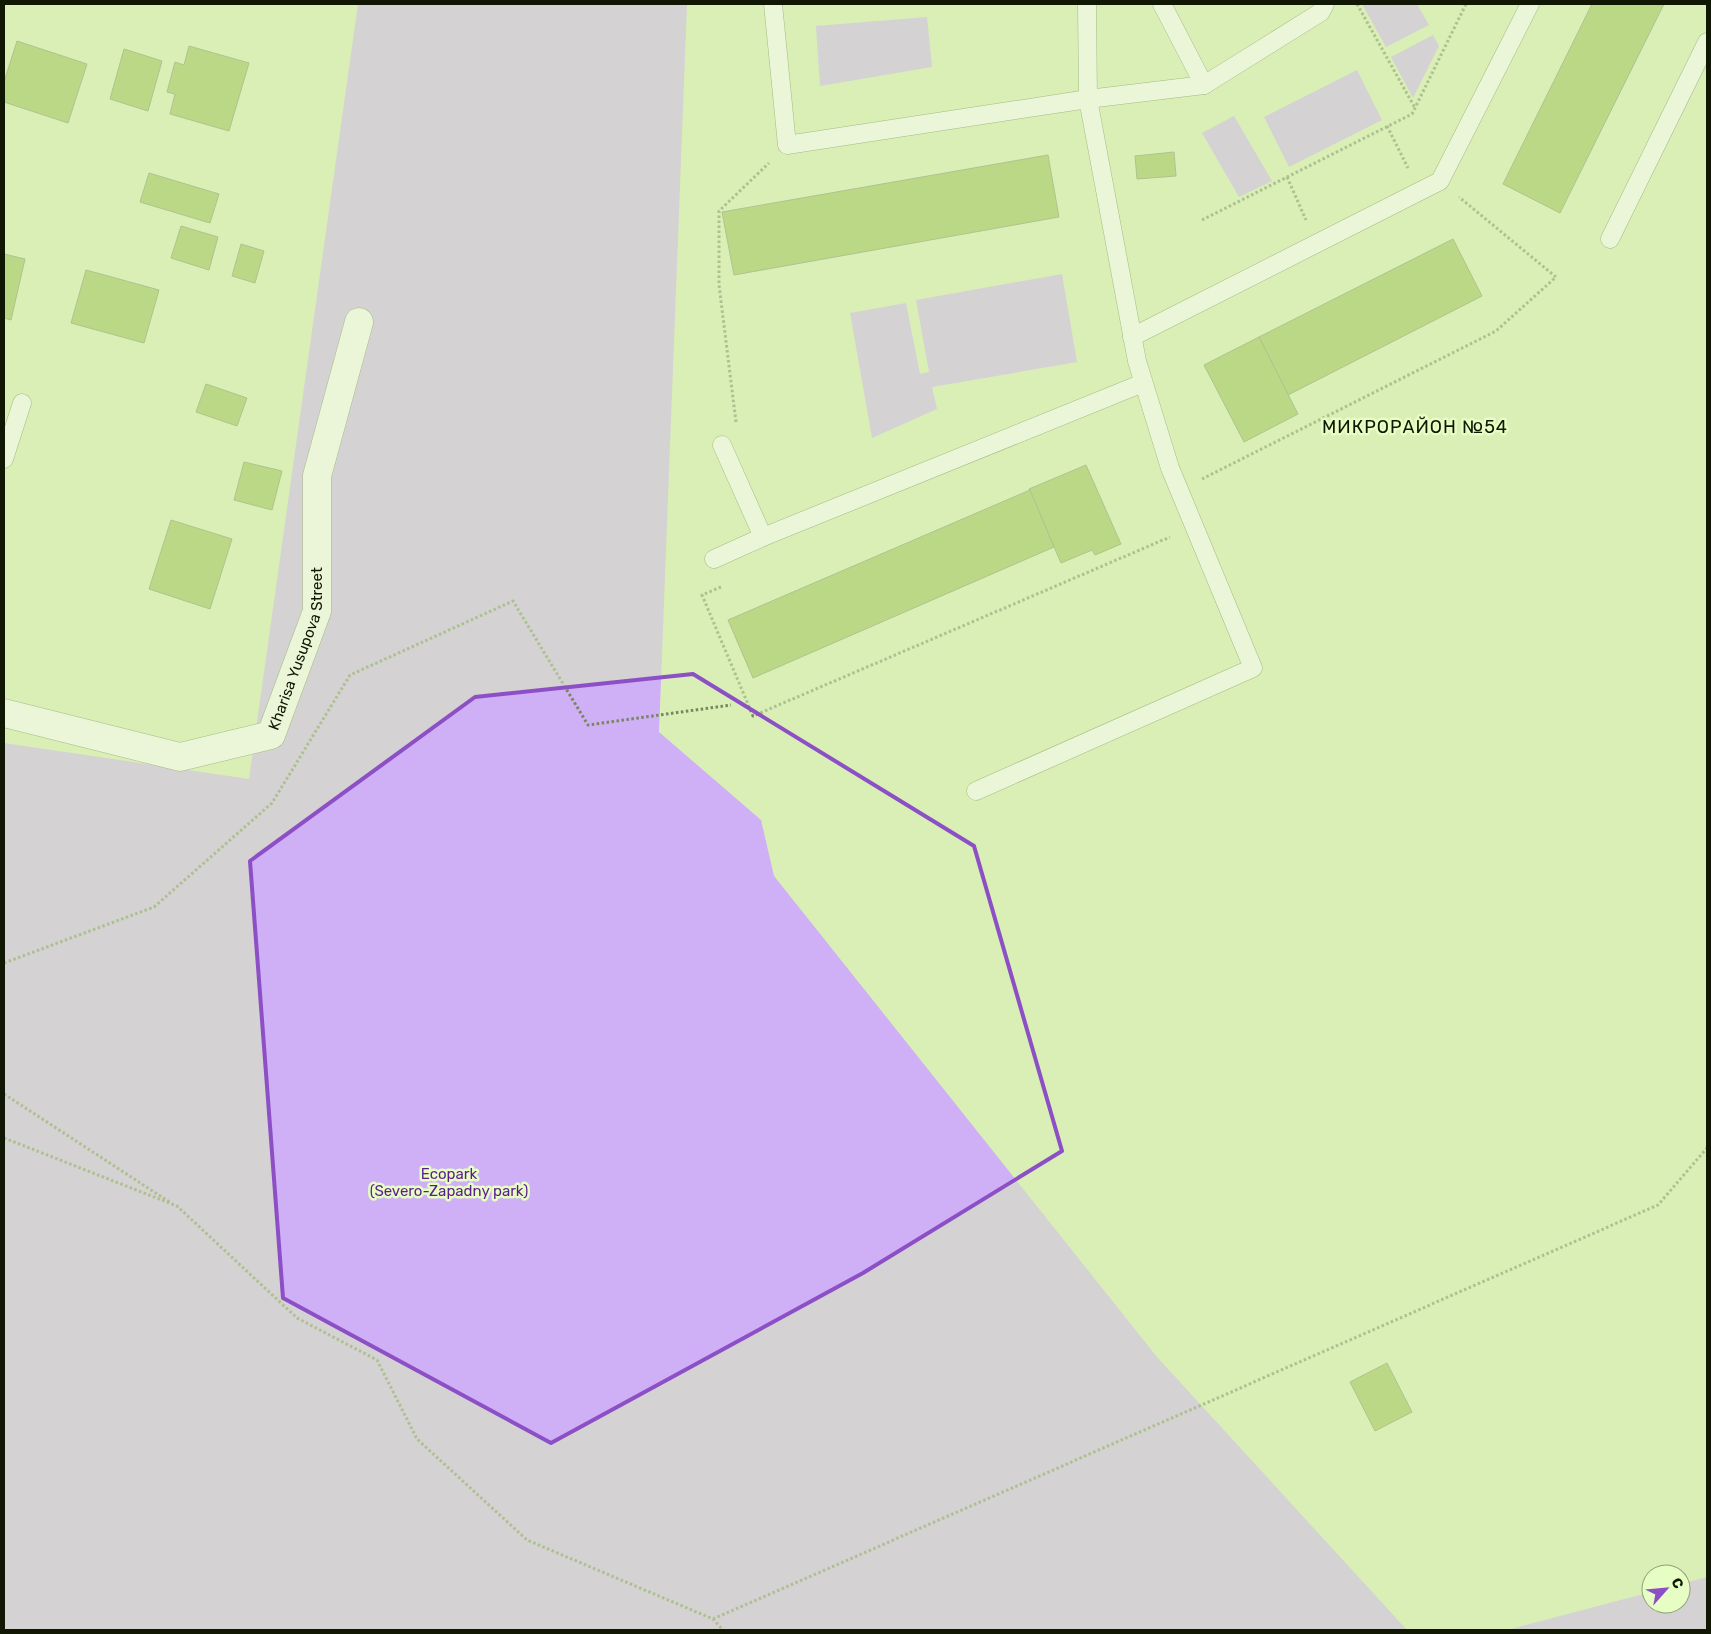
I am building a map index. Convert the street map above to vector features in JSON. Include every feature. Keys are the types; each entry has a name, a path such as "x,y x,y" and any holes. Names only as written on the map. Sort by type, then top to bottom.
{"street":[{"name":"Kharisa Yusupova Street","path":"4,714 180,758 271,734 317,611 317,476 359,322"}],"lane":[{"path":"773,4 787,146 1088,99 1204,85 1321,12 1325,4"},
{"path":"976,790 1253,668 1170,468 1143,384 1132,337 1088,99 1087,4"},
{"path":"1162,4 1204,85"},
{"path":"1132,337 1440,181 1530,4"},
{"path":"1610,239 1707,42"},
{"path":"714,559 763,537 1143,384"},
{"path":"4,459 22,403"},
{"path":"722,445 763,537"}],"path":[{"path":"1357,4 1415,108"},
{"path":"1202,220 1412,114 1466,4"},
{"path":"722,445 737,431 719,285 719,211 787,146"},
{"path":"1287,177 1316,243"},
{"path":"1179,491 1496,331 1556,277 1440,181"},
{"path":"729,583 702,595 753,716 1194,527"},
{"path":"4,963 154,907 272,803 350,675 513,601 588,725 731,705"},
{"path":"4,1094 176,1206 297,1318 376,1360 416,1439 527,1540 713,1619 723,1630"},
{"path":"4,1138 176,1206"},
{"path":"713,1619 1658,1205 1707,1148"}],"highlighted area":[{"path":"693,674 974,846 1062,1151 863,1273 551,1443 283,1298 250,861 475,697"}],"green space":[{"name":"Ecopark (Severo-Zapadny park)","path":"358,4 687,4 659,732 761,820 774,876 1157,1357 1407,1630 4,1630 4,743 249,779"},
{"path":"1362,4 1417,4 1429,25 1386,47"},
{"path":"927,17 932,67 820,86 816,26"},
{"path":"1433,35 1439,46 1413,98 1391,57"},
{"path":"1357,70 1382,120 1289,167 1264,117"},
{"path":"1234,116 1272,181 1239,197 1202,133"},
{"path":"1062,274 1077,362 932,387 937,409 872,438 850,313 906,303 920,374 929,372 916,300"},
{"path":"1707,1577 1707,1630 1507,1630 1641,1595 1641,1614 1691,1614 1691,1581"}],"building":[{"path":"1592,4 1664,4 1560,213 1503,184"},
{"path":"17,41 87,64 68,123 4,102 4,82"},
{"path":"189,46 249,63 229,131 170,114 175,94 167,92 175,62 184,65"},
{"path":"124,49 162,61 148,111 110,99"},
{"path":"1174,152 1176,176 1137,179 1135,156"},
{"path":"1048,155 1059,217 734,275 722,212"},
{"path":"149,173 219,194 210,223 140,202"},
{"path":"181,226 218,237 209,270 171,258"},
{"path":"1453,239 1482,296 1288,395 1259,337"},
{"path":"241,244 264,251 255,283 232,276"},
{"path":"4,254 25,259 11,320 4,318"},
{"path":"86,270 159,290 144,343 71,323"},
{"path":"1259,337 1298,414 1244,442 1204,365"},
{"path":"206,384 247,398 237,426 196,412"},
{"path":"244,462 282,471 272,510 234,500"},
{"path":"1086,465 1121,544 1095,555 1092,550 1061,563 1029,489"},
{"path":"1030,490 1054,547 753,678 728,620"},
{"path":"171,520 232,539 210,609 149,589"},
{"path":"1387,1363 1412,1412 1375,1431 1350,1382"}],"district":[{"name":"МИКРОРАЙОН №54","path":"1415,427"}]}
